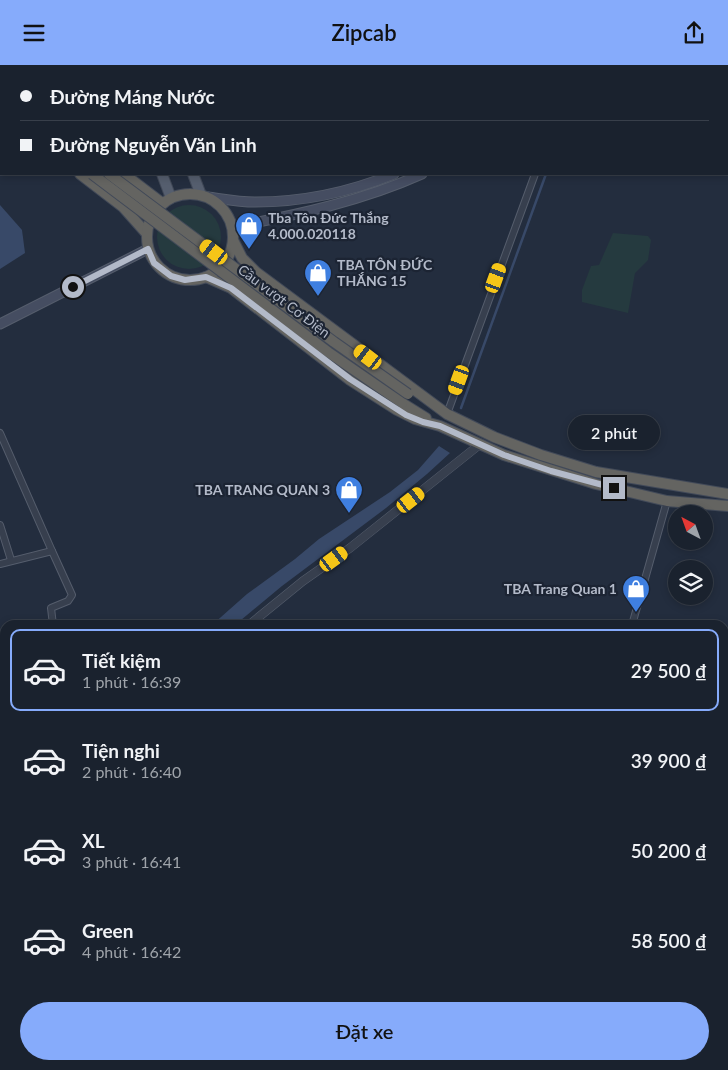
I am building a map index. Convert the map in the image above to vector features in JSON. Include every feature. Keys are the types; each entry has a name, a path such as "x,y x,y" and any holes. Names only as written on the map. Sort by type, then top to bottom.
{"highway":[{"path":"81,175 122,207 147,234"},
{"name":"Cầu vượt Cơ Điện","path":"93,175 328,351 402,403 440,426"},
{"name":"Cầu vượt Cơ Điện","path":"110,175 334,342 408,394 446,414"},
{"path":"126,175 167,201"},
{"path":"186,194 205,196 224,210 232,227 233,240 230,253 223,265 206,277 185,280 171,276 154,263 148,249 147,234 151,219 167,201 186,194"},
{"path":"233,240 242,258 256,272 446,414 494,437 541,455 596,472 728,494"},
{"path":"206,277 237,292 368,391 406,415 440,426 504,455 551,471 667,501 728,506"}],"main road":[{"path":"162,175 167,201"},
{"path":"194,175 205,196 252,202 293,200 346,191 391,175"},
{"path":"232,227 349,201 380,192 420,175"},
{"path":"0,324 148,249"}],"street":[{"path":"446,414 535,175"},
{"path":"0,433 72,595 68,601 52,608 53,620"},
{"path":"255,620 304,581 350,548 479,445"},
{"path":"633,620 667,501"},
{"path":"0,525 11,560"},
{"path":"0,563 52,551"}],"green space":[{"path":"189,205 207,211 215,219 221,237 215,255 207,263 189,269 171,263 163,255 157,237 163,219 171,211"},
{"path":"613,233 648,236 651,240 648,260 635,273 628,313 582,302 582,290 591,266 599,265"}],"water":[{"path":"0,205 22,230 25,253 0,269"},
{"path":"439,446 450,453 386,508 282,586 241,620 218,620 247,594 319,539 390,492 418,470"}],"waterway":[{"path":"461,408 546,175"}],"place":[{"name":"Tba Tôn Đức Thắng 4.000.020118","path":"249,250"},
{"name":"TBA TÔN ĐỨC THẮNG 15","path":"318,297"},
{"name":"TBA TRANG QUAN 3","path":"349,514"},
{"name":"TBA Trang Quan 1","path":"636,613"}],"route":[{"path":"73,287 148,249 154,263 171,276 185,280 206,277 231,288 350,379 406,415 440,426 504,455 551,471 614,488"}]}
